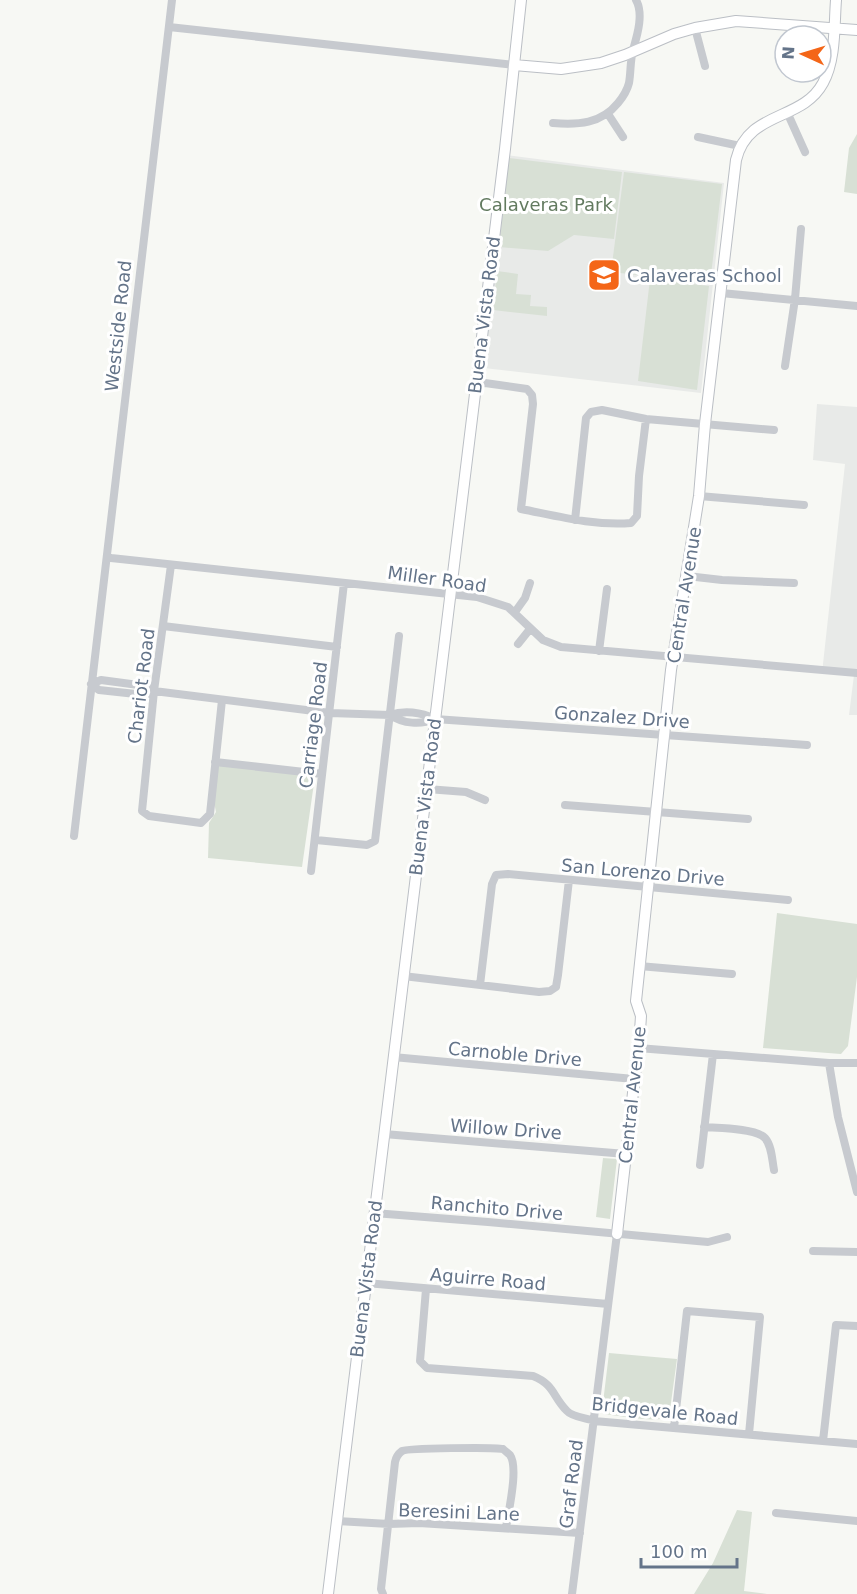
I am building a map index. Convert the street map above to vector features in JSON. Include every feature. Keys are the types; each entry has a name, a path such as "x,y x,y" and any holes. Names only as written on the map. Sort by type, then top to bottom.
{"street":[{"name":"Westside Road","path":"74,836 172,0"},
{"name":"Buena Vista Road","path":"328,1594 476,385 520,0"},
{"path":"553,123 581,124 608,114 626,91 637,35 639,12 636,0"},
{"path":"836,0 833,28 857,30"},
{"path":"169,27 545,68 578,67 601,63 663,38 719,23 747,21 784,24"},
{"path":"696,28 705,66"},
{"path":"698,137 740,146 757,126 809,99 822,84"},
{"path":"787,112 805,152"},
{"path":"608,114 623,137"},
{"name":"Central Avenue","path":"617,1234 641,1019 636,1001 664,735 699,496 705,424 736,160 740,146"},
{"path":"785,366 795,298 801,229"},
{"path":"721,293 795,298 857,306"},
{"path":"476,385 527,389 532,395 533,404 521,509 575,520 609,525 631,523 637,516 646,419"},
{"path":"575,520 586,418 591,412 602,410 646,419 774,430"},
{"path":"699,496 804,505"},
{"name":"Miller Road","path":"107,556 490,600 515,612 530,629 553,645 572,649 857,673"},
{"name":"Chariot Road","path":"171,565 154,691 142,811 149,816 201,823 210,814 215,762"},
{"path":"687,576 794,583"},
{"name":"Carriage Road","path":"312,871 344,583"},
{"path":"515,612 525,598 530,583"},
{"path":"599,651 607,589"},
{"path":"163,626 337,647"},
{"path":"518,644 530,629"},
{"path":"316,840 367,845 375,841 399,636"},
{"name":"Gonzalez Drive","path":"91,684 99,690 145,695 154,691 330,713 390,715 399,712 426,714 435,718 807,745"},
{"path":"222,700 215,762 322,774"},
{"path":"427,789 466,792 485,800"},
{"path":"565,805 748,819"},
{"name":"San Lorenzo Drive","path":"480,985 492,884 496,875 508,874 788,900"},
{"path":"403,976 539,992 550,991 556,987 569,880"},
{"path":"639,966 732,974"},
{"path":"638,1048 829,1063 857,1063"},
{"path":"700,1165 712,1054"},
{"name":"Carnoble Drive","path":"393,1057 634,1079"},
{"path":"829,1063 843,1139 857,1192"},
{"path":"704,1127 761,1134 768,1143 774,1170"},
{"name":"Willow Drive","path":"384,1134 626,1154"},
{"name":"Ranchito Drive","path":"374,1214 708,1242 727,1237"},
{"name":"Graf Road","path":"572,1594 617,1234"},
{"path":"813,1251 857,1252"},
{"name":"Aguirre Road","path":"366,1282 608,1304"},
{"name":"Bridgevale Road","path":"426,1289 420,1361 427,1368 532,1376 543,1380 568,1413 594,1421 857,1444"},
{"path":"675,1428 687,1311 760,1317 749,1434"},
{"path":"823,1441 836,1325 857,1326"},
{"path":"383,1594 381,1589 396,1457 408,1449 470,1447 504,1450 510,1455 513,1476 506,1528"},
{"path":"776,1513 857,1521"},
{"name":"Beresini Lane","path":"337,1521 419,1523 580,1533"}],"shaded area":[{"name":"Calaveras School","path":"507,155 724,183 701,393 484,368"},
{"path":"817,404 857,407 857,715 849,715 854,675 822,673 845,464 813,460"}],"green space":[{"path":"857,134 857,194 844,192 849,148"},
{"name":"Calaveras Park","path":"509,158 622,172 614,239 574,235 548,251 499,247"},
{"path":"624,172 722,184 710,283 611,272"},
{"path":"497,271 518,274 516,294 531,295 530,306 547,307 547,316 493,310"},
{"path":"650,279 709,286 697,390 638,381"},
{"path":"217,765 310,776 314,783 302,867 208,858 209,823 216,812 213,797"},
{"path":"777,913 857,924 857,977 848,1046 841,1054 763,1048"},
{"path":"603,1158 617,1159 610,1219 596,1217"},
{"path":"609,1353 677,1359 669,1417 663,1419 638,1418 605,1414 602,1411"},
{"path":"737,1510 752,1512 744,1591 767,1594 694,1594 713,1563"}],"place":[{"name":"Calaveras School","path":"604,275"}]}
